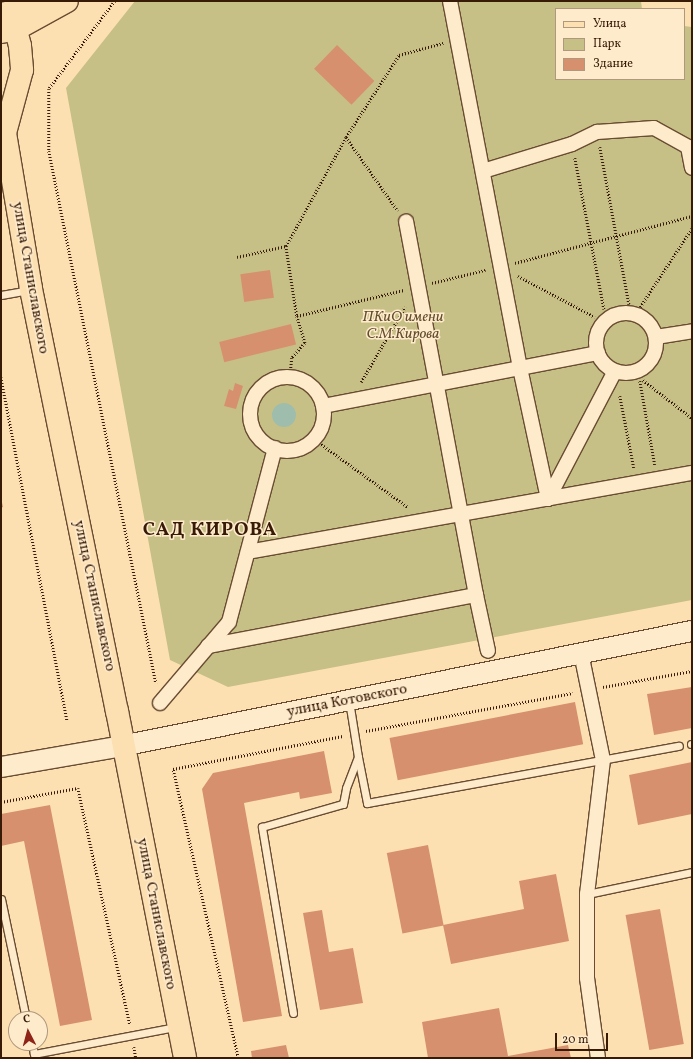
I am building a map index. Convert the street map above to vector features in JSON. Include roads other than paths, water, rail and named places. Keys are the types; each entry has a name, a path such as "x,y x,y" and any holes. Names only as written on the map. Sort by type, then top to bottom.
{"main road":[{"path":"7,22 33,1"},
{"path":"7,22 67,1"},
{"path":"3,130 22,70 7,22"},
{"name":"улица Станиславского","path":"3,130 31,289 185,1058"},
{"name":"улица Котовского","path":"1,767 122,746 692,631"}],"street":[{"path":"450,1 459,39 520,368 548,499"},
{"path":"483,171 572,144 597,132 654,128 688,147 692,168"},
{"path":"406,222 460,515 488,651"},
{"path":"548,499 617,377 629,373 640,377 653,357 656,337 652,328 634,310 602,318 598,334 598,353 603,362 617,377"},
{"path":"656,337 692,331"},
{"path":"323,406 598,353"},
{"path":"290,377 311,386 323,406 322,423 314,438 294,450 275,448 260,439 253,428 250,416 251,403 257,392 266,383 278,378 290,377"},
{"path":"160,703 229,622 275,448"},
{"path":"248,552 692,473"},
{"path":"208,646 476,595"},
{"path":"581,653 603,760 587,894 587,978 598,1058"}],"lane":[{"path":"1,294 31,289"},
{"path":"349,700 367,803 679,746"},
{"path":"293,1013 262,827 343,804 346,788 358,757"},
{"path":"587,894 692,872"},
{"path":"1,899 24,1011"},
{"path":"34,1056 179,1027"}],"district":[{"name":"САД КИРОВА","path":"210,531"}],"park label":[{"name":"ПКиО имени С.М.Кирова","path":"403,326"}]}
